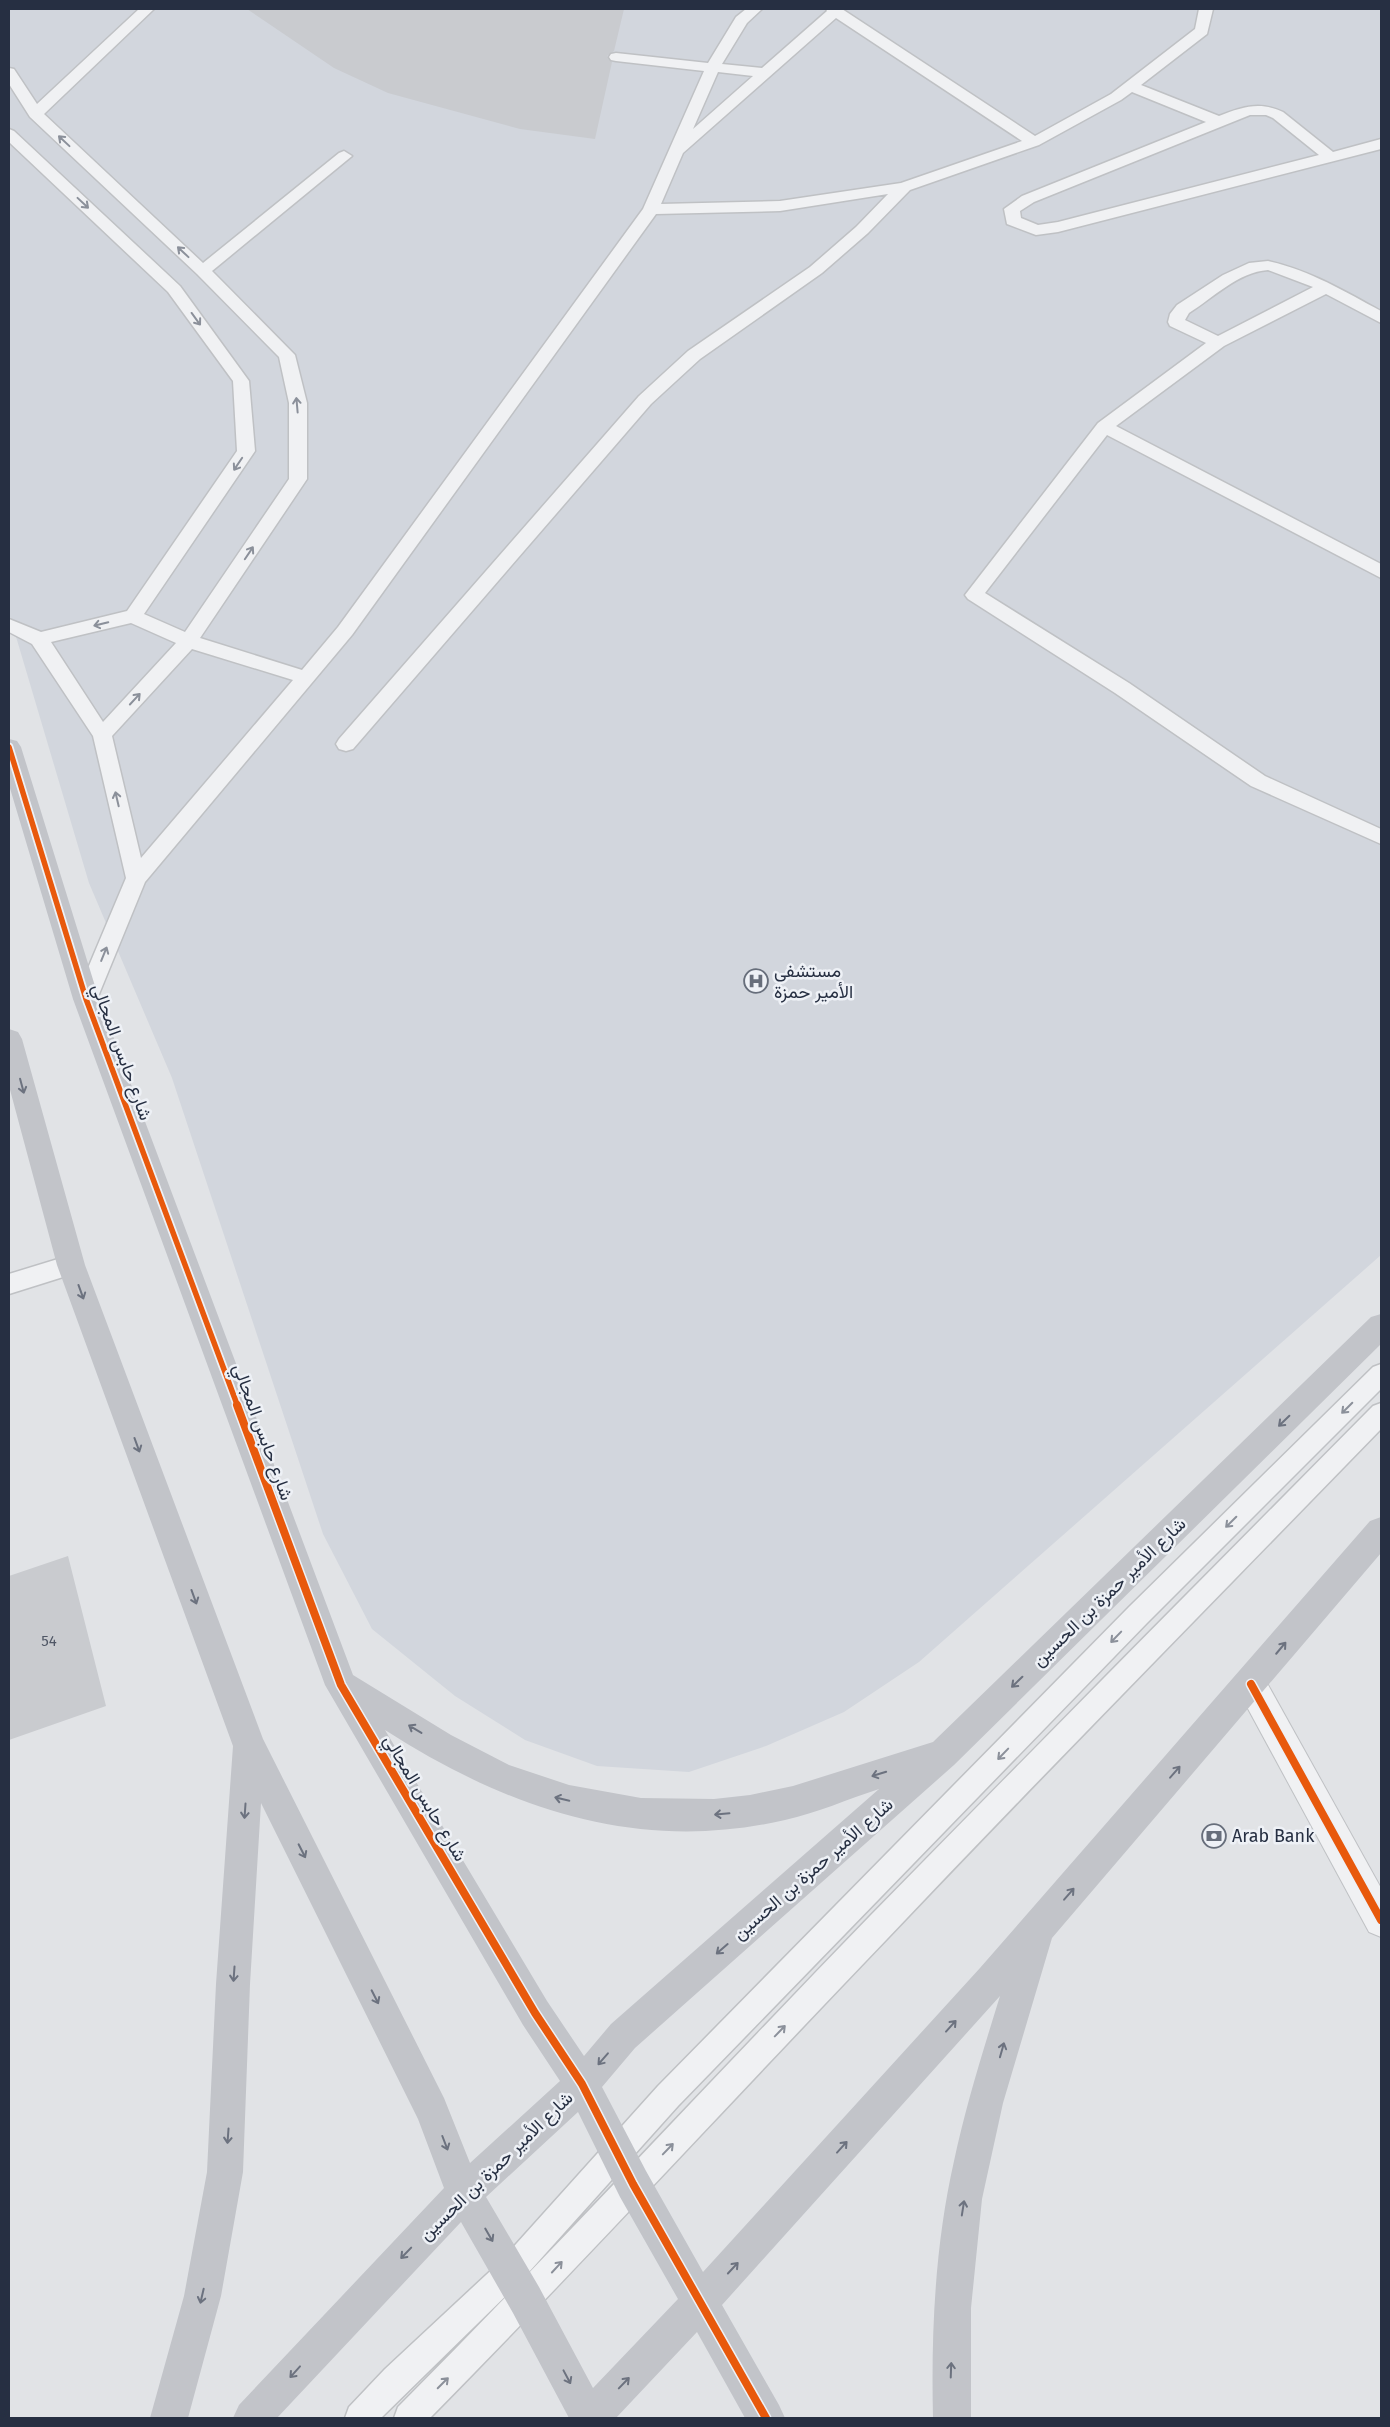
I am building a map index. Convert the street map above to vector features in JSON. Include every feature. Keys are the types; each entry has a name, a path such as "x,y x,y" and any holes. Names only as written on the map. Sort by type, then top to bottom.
{"main road":[{"name":"شارع حابس المجالي","path":"9,747 86,999 341,1685 535,2013 582,2084 633,2184 766,2418"},
{"path":"9,1039 71,1265 249,1745 432,2110 464,2193 518,2286 590,2418 700,2303 1037,1931 1381,1531"},
{"name":"شارع الأمير حمزة بن الحسين","path":"252,2418 464,2193 582,2084 623,2036 943,1754 1381,1326"},
{"path":"341,1685 499,1776 550,1796 604,1809 660,1816 723,1814 786,1804 943,1754"},
{"path":"169,2418 187,2360 210,2264 225,2171 231,2093 231,2018 249,1745"},
{"path":"952,2418 950,2385 953,2294 962,2208 979,2127 1037,1931"}],"street":[{"path":"1251,1684 1381,1920"}],"lane":[{"path":"35,114 147,9"},
{"path":"86,999 136,878 351,624 650,209 712,69 741,20 755,9"},
{"path":"650,209 780,206 904,187 1034,142 1116,97 1202,31 1206,9"},
{"path":"675,153 834,10 1034,142"},
{"path":"616,57 712,69 764,73"},
{"path":"9,72 35,114 203,271 287,355 298,403 298,479 188,641 102,734"},
{"path":"1130,86 1220,122"},
{"path":"1330,157 1278,115 1269,111 1248,110 1028,199 1012,209 1013,221 1036,230 1058,227 1381,144"},
{"path":"9,134 174,289 241,382 246,451 163,575 133,616"},
{"path":"203,271 344,156"},
{"path":"346,744 652,393 694,355 816,270 862,230 904,187"},
{"path":"1218,342 1176,322 1178,314 1183,309 1248,269 1260,265 1274,265 1289,269 1381,318"},
{"path":"1325,288 1218,342 1104,427 974,595 1122,688 1258,781 1381,837"},
{"path":"1104,427 1381,572"},
{"path":"40,639 133,616 188,641 307,678"},
{"path":"9,625 40,639 102,734 136,878"},
{"path":"9,1284 71,1265"},
{"path":"409,2418 518,2286 617,2151 1138,1615 1381,1374"},
{"path":"360,2418 396,2380 518,2286 633,2184 888,1918 1381,1413"}],"shaded area":[{"name":"مستشفى الأمير حمزة","path":"9,9 1381,9 1381,1255 919,1662 844,1712 766,1746 689,1772 597,1766 525,1740 455,1696 372,1629 323,1534 172,1078 89,883 9,613"}],"building":[{"path":"247,9 624,9 614,51 607,56 612,62 595,139 520,129 388,93 334,68"},
{"path":"68,1556 106,1706 9,1740 9,1576"}],"cycle path":[{"path":"9,747 86,999 341,1685 535,2013 582,2084 633,2184 766,2418"},
{"path":"1251,1684 1381,1920"}],"place":[{"name":"مستشفى الأمير حمزة","path":"756,981"},
{"name":"Arab Bank","path":"1214,1836"}]}
